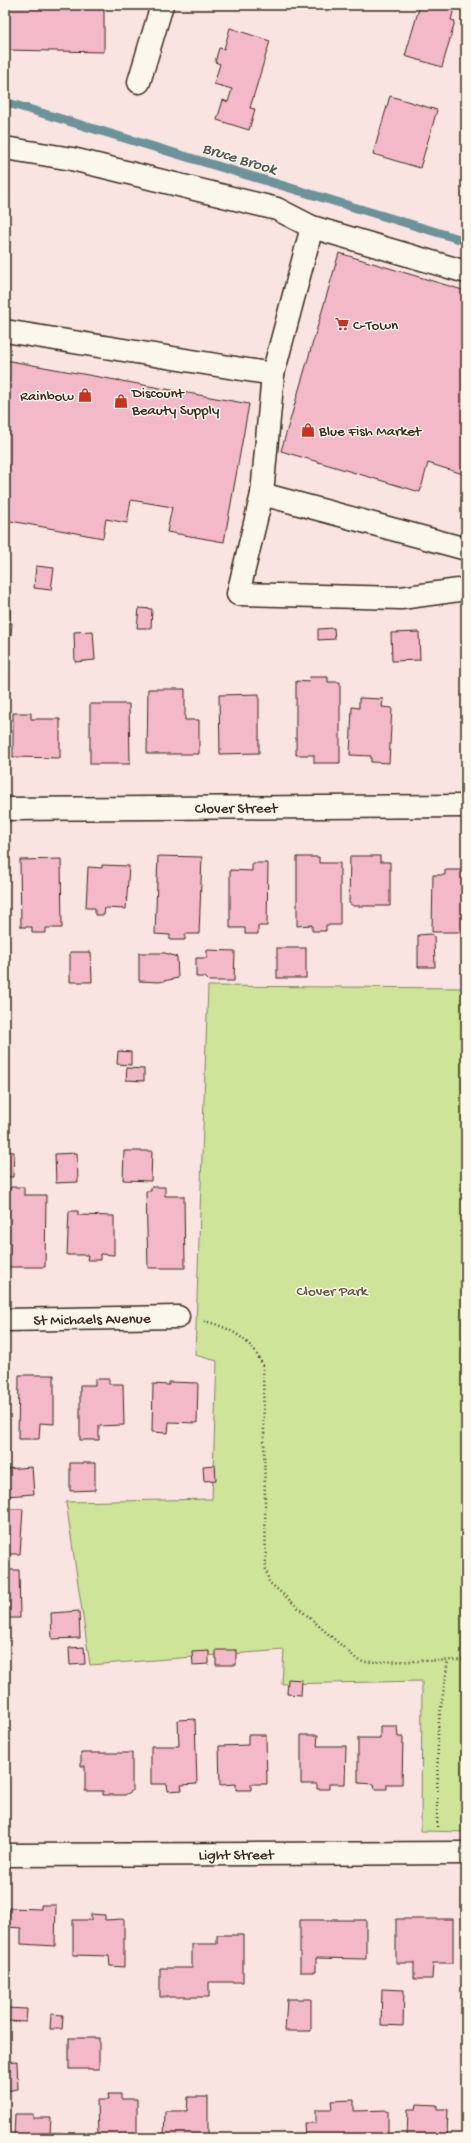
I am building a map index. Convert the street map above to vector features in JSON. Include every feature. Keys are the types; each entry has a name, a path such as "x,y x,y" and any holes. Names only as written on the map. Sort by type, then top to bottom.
{"street":[{"path":"139,82 162,5"},
{"path":"5,148 72,160 277,209 312,227 466,272"},
{"path":"312,227 274,374 262,494 238,594 401,598 466,590"},
{"path":"5,331 274,374"},
{"path":"262,494 466,549"},
{"name":"Clover Street","path":"5,809 466,806"},
{"name":"St Michaels Avenue","path":"5,1320 178,1317"},
{"name":"Light Street","path":"5,1855 466,1853"}],"path":[{"path":"178,1317 224,1326 236,1332 255,1350 263,1366 266,1570 269,1582 359,1661 466,1660"},
{"path":"436,1853 438,1728 448,1660"}],"green space":[{"name":"Clover Park","path":"208,986 466,988 466,1832 421,1831 422,1681 282,1684 284,1650 90,1665 66,1502 212,1499 217,1361 195,1355"}],"building":[{"path":"5,5 104,5 104,52 5,50"},
{"path":"420,5 455,5 451,20 455,21 442,67 405,56"},
{"path":"230,28 270,41 250,108 255,109 249,130 217,120 223,100 228,102 232,89 214,84 220,64 215,62 219,48 224,49"},
{"path":"390,96 437,110 420,168 373,154"},
{"path":"339,253 466,291 466,475 428,463 420,492 281,451"},
{"path":"5,360 249,404 224,542 167,532 172,507 131,500 127,523 106,519 103,538 5,520"},
{"path":"36,566 54,568 51,590 34,588"},
{"path":"5,608 10,608 10,620 5,620"},
{"path":"139,608 152,609 151,628 137,628"},
{"path":"5,623 12,623 11,635 5,635"},
{"path":"334,628 335,639 318,640 318,629"},
{"path":"93,631 95,660 75,662 74,632"},
{"path":"419,632 420,660 392,661 391,633"},
{"path":"310,677 328,677 328,682 340,682 340,763 314,763 314,755 296,755 296,681 309,682"},
{"path":"148,689 185,689 185,720 199,720 199,754 147,754"},
{"path":"259,694 259,753 220,754 219,695"},
{"path":"359,698 383,699 382,707 392,708 389,763 371,762 371,756 350,755 352,707 359,708"},
{"path":"90,704 129,704 130,764 90,764"},
{"path":"13,713 31,713 31,719 60,719 60,758 13,757"},
{"path":"158,856 202,857 199,934 185,934 185,940 170,940 170,935 155,934"},
{"path":"350,856 380,856 380,862 390,862 390,906 353,906 349,903"},
{"path":"297,857 319,857 319,863 340,863 340,925 326,925 326,931 312,931 312,925 297,926"},
{"path":"61,859 62,928 46,928 46,933 32,933 32,927 21,927 20,860"},
{"path":"252,863 268,863 267,926 258,926 258,934 245,934 245,928 230,928 230,870 252,871"},
{"path":"102,865 129,866 126,909 105,908 104,915 95,915 95,908 86,908 88,867 102,868"},
{"path":"445,870 466,870 466,932 432,932 433,875 445,875"},
{"path":"431,934 434,936 435,967 418,967 418,935"},
{"path":"277,948 306,948 306,978 277,978"},
{"path":"207,950 235,951 234,981 209,981 205,977 196,977 196,958 207,958"},
{"path":"70,952 91,952 92,982 70,982"},
{"path":"139,953 165,953 177,957 178,978 159,982 139,981"},
{"path":"118,1051 131,1052 131,1065 117,1064"},
{"path":"127,1068 144,1069 144,1081 126,1080"},
{"path":"5,1151 14,1152 13,1177 5,1177"},
{"path":"124,1151 152,1151 151,1181 123,1180"},
{"path":"77,1153 78,1182 56,1183 55,1154"},
{"path":"11,1187 24,1187 24,1195 46,1195 45,1267 7,1267 7,1193"},
{"path":"151,1187 165,1187 165,1196 184,1196 185,1268 148,1268 146,1191 151,1191"},
{"path":"69,1211 78,1211 78,1215 114,1216 114,1255 100,1254 100,1260 87,1260 88,1255 67,1255"},
{"path":"19,1375 54,1375 54,1424 40,1423 39,1439 18,1439"},
{"path":"95,1379 109,1379 109,1384 123,1384 124,1425 99,1426 99,1440 80,1440 80,1385 95,1385"},
{"path":"169,1382 198,1383 197,1423 169,1422 168,1433 152,1432 153,1384 169,1385"},
{"path":"70,1463 95,1463 95,1490 70,1491"},
{"path":"215,1465 216,1480 204,1481 203,1466"},
{"path":"32,1467 34,1494 5,1496 5,1469"},
{"path":"5,1509 23,1509 20,1554 5,1554"},
{"path":"5,1570 19,1570 20,1618 5,1618"},
{"path":"79,1611 80,1638 52,1639 51,1613"},
{"path":"84,1647 85,1664 70,1665 69,1648"},
{"path":"216,1650 236,1650 236,1665 216,1665"},
{"path":"209,1651 209,1664 193,1665 192,1652"},
{"path":"288,1679 302,1680 301,1695 287,1694"},
{"path":"195,1719 197,1784 181,1785 182,1790 168,1791 167,1784 151,1784 151,1746 179,1746 178,1720"},
{"path":"380,1726 397,1726 398,1737 403,1737 402,1784 387,1784 387,1789 375,1789 374,1784 358,1783 358,1738 380,1738"},
{"path":"248,1735 266,1735 267,1784 251,1784 251,1790 236,1790 236,1784 220,1785 219,1746 248,1745"},
{"path":"301,1735 318,1735 317,1746 346,1746 345,1784 329,1784 329,1789 317,1789 317,1784 301,1784"},
{"path":"81,1753 132,1753 132,1791 125,1795 103,1795 103,1791 85,1791 85,1766 81,1766"},
{"path":"41,1905 56,1905 55,1946 21,1944 21,1928 8,1927 9,1908 41,1909"},
{"path":"91,1914 105,1915 105,1920 124,1919 124,1967 110,1966 109,1956 73,1955 73,1920 91,1920"},
{"path":"396,1919 453,1919 453,1963 433,1963 432,1979 414,1979 414,1963 396,1963"},
{"path":"300,1920 366,1920 366,1959 316,1958 316,1972 300,1972"},
{"path":"217,1935 243,1935 243,1982 209,1982 209,1997 160,1997 160,1968 192,1968 192,1944 217,1944"},
{"path":"382,1989 404,1990 403,2026 381,2025"},
{"path":"287,1999 311,1999 311,2031 285,2031"},
{"path":"5,2008 27,2009 26,2022 5,2021"},
{"path":"51,2014 63,2015 62,2029 50,2029"},
{"path":"69,2038 99,2038 99,2069 69,2069"},
{"path":"17,2061 18,2089 5,2091 5,2062"},
{"path":"108,2094 121,2094 121,2099 137,2099 137,2138 98,2138 97,2100 109,2100"},
{"path":"188,2097 208,2097 208,2138 164,2138 165,2111 187,2111"},
{"path":"354,2100 354,2111 388,2110 388,2138 305,2138 304,2123 316,2123 316,2109 332,2109 331,2101"},
{"path":"417,2104 437,2105 437,2109 448,2109 447,2138 407,2138 408,2109 416,2109"},
{"path":"15,2114 33,2114 33,2118 51,2118 50,2133 62,2133 62,2138 14,2138"}],"waterway":[{"name":"Bruce Brook","path":"5,102 466,241"}],"place":[{"name":"C-Town","path":"342,324"},
{"name":"Rainbow","path":"85,395"},
{"name":"Discount Beauty Supply","path":"121,401"},
{"name":"Blue Fish Market","path":"308,430"}]}
